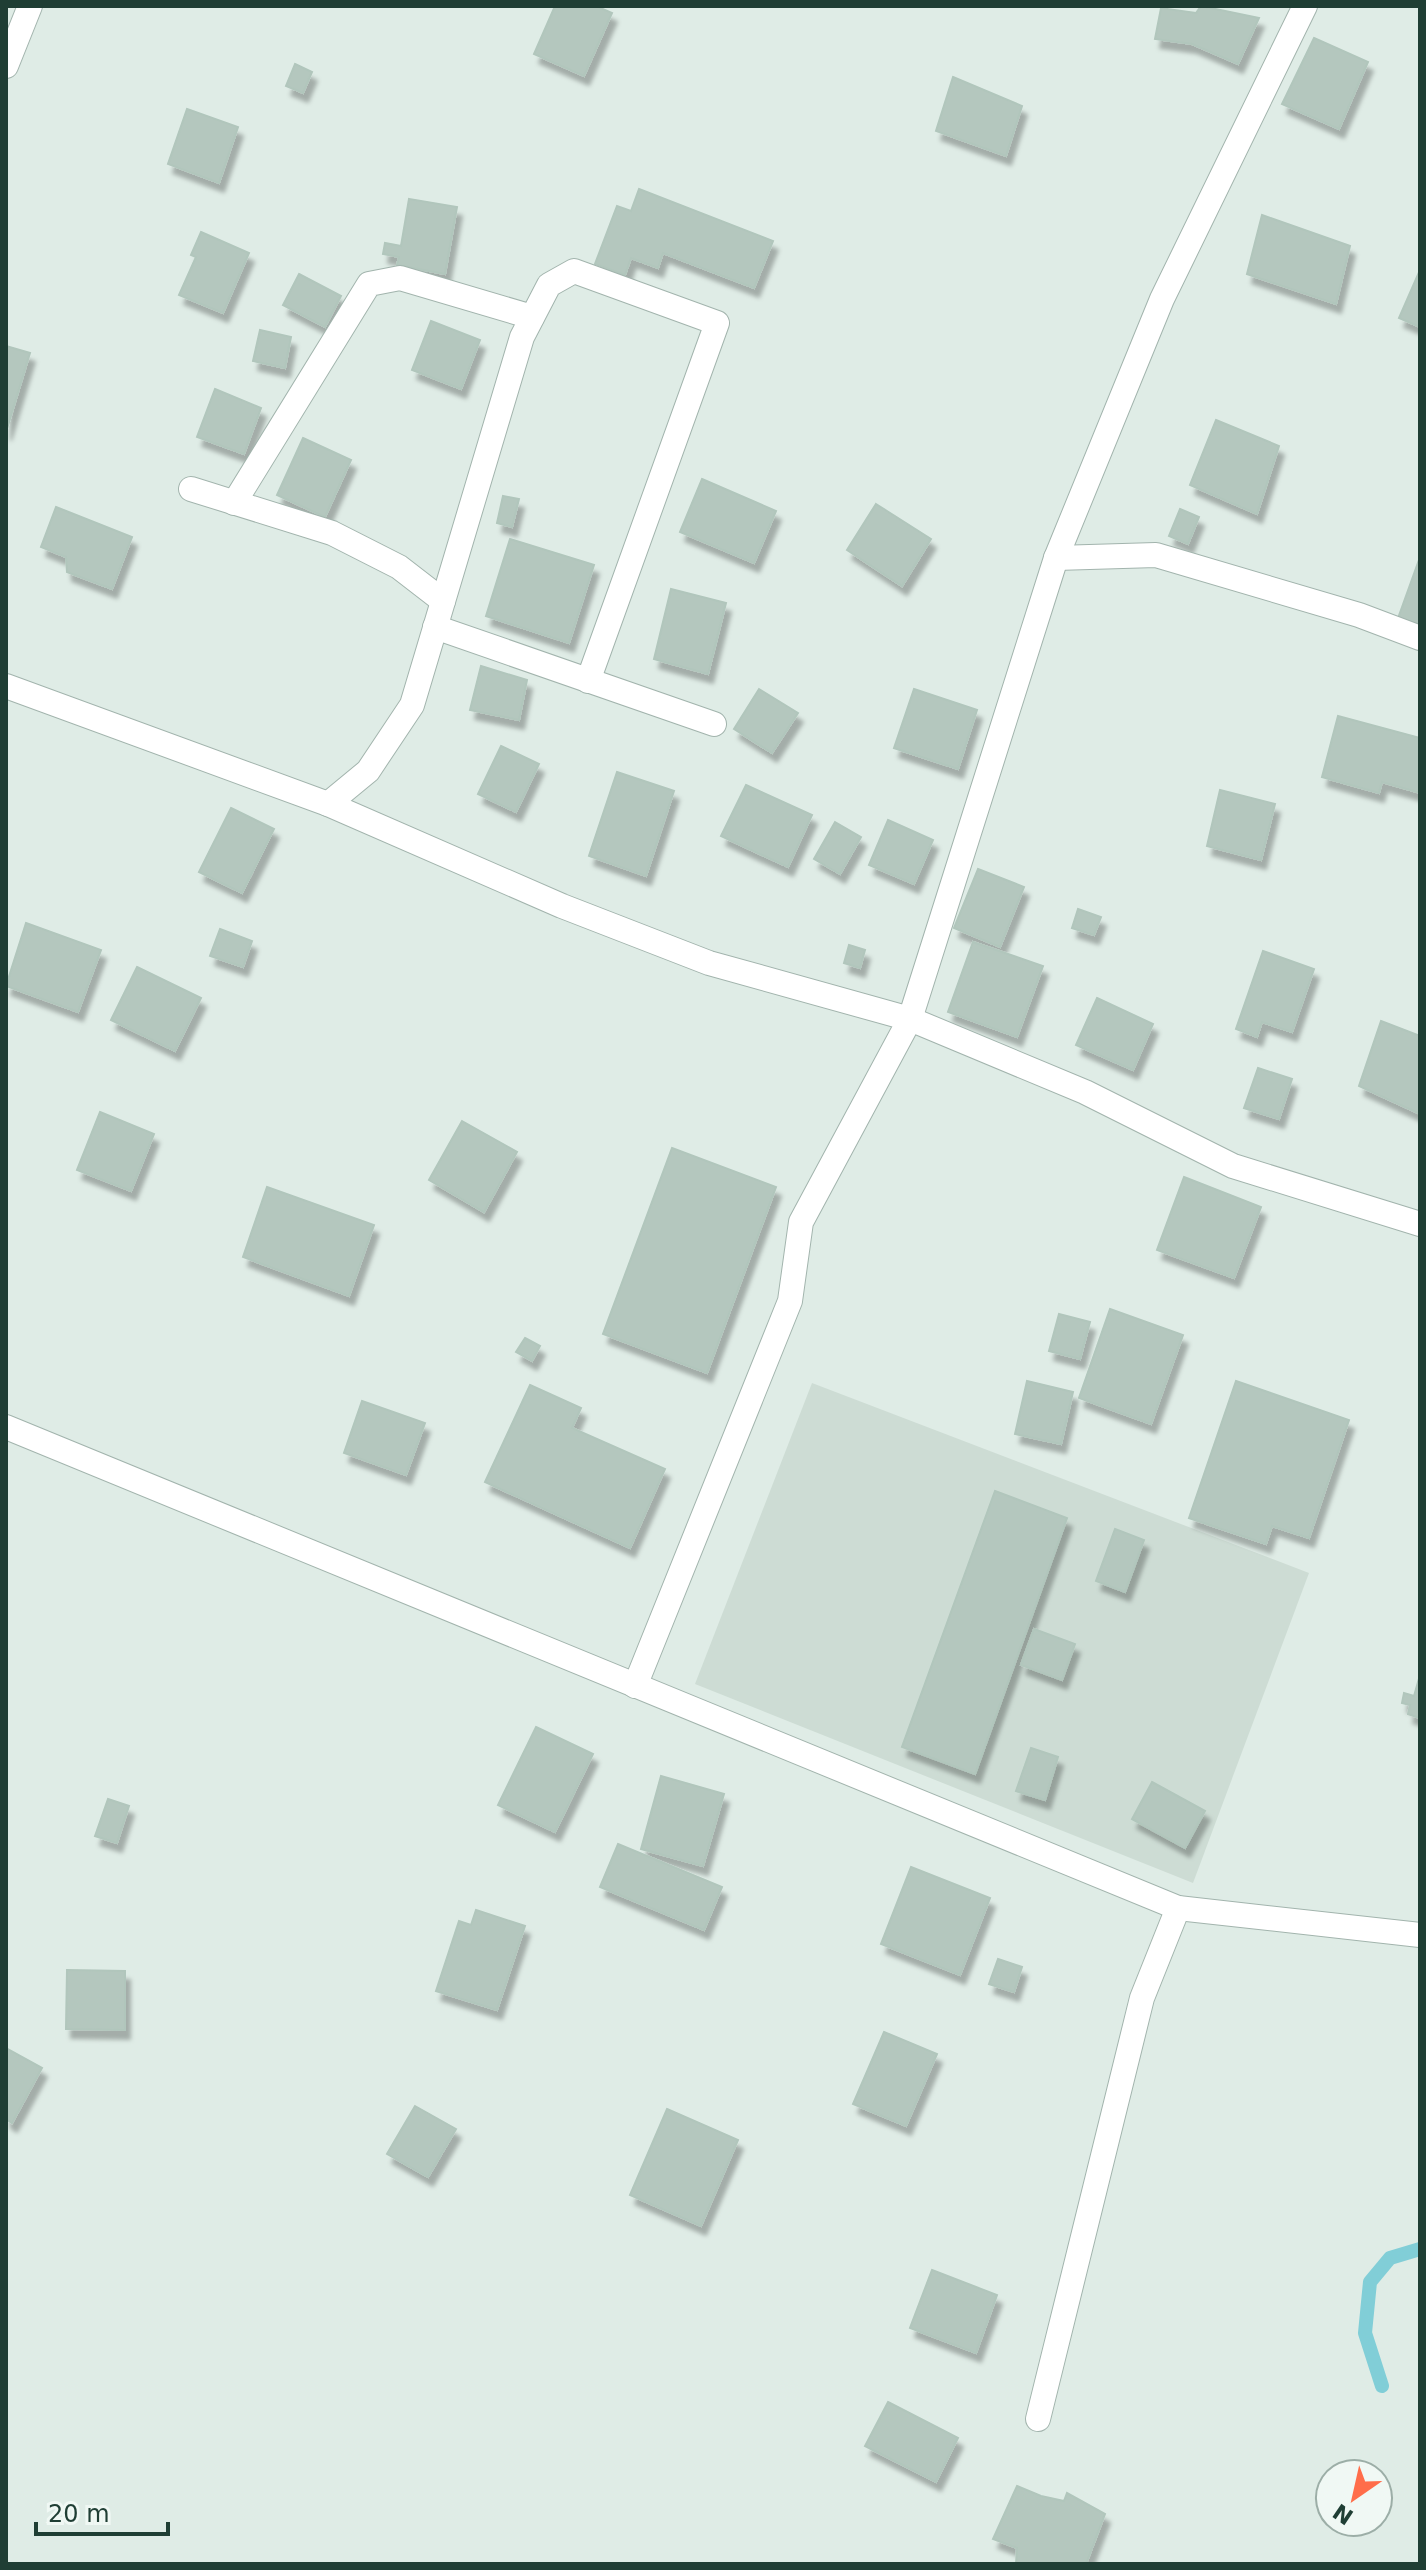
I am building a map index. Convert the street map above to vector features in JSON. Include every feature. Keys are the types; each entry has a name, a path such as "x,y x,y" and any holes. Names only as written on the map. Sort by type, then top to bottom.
{"street":[{"path":"6,66 12,36 30,6"},
{"path":"635,1686 790,1301 801,1222 910,1019 1056,558 1162,299 1305,6"},
{"path":"328,804 368,771 412,705 522,337 549,285 574,271 717,323 588,681"},
{"path":"234,503 369,284 400,278 532,317"},
{"path":"191,489 332,533 399,567 443,601"},
{"path":"1056,558 1156,555 1359,615 1420,638"},
{"path":"435,627 714,724"},
{"path":"6,686 328,804 562,906 709,963 910,1019 1085,1092 1233,1166 1420,1224"},
{"path":"6,1427 1178,1908 1420,1935"},
{"path":"1038,2419 1142,1998 1178,1908"}],"shaded area":[{"path":"812,1383 1309,1573 1193,1883 695,1684"}],"building":[{"path":"555,6 596,6 612,13 584,76 534,54"},
{"path":"1201,6 1259,18 1238,64 1192,44 1155,39 1161,8 1196,13"},
{"path":"1314,38 1368,62 1339,129 1282,104"},
{"path":"295,64 312,72 303,93 286,86"},
{"path":"953,77 1022,106 1006,156 936,131"},
{"path":"187,109 238,127 219,183 168,164"},
{"path":"639,189 773,241 754,288 663,253 658,268 631,258 625,275 595,264 617,206 631,211"},
{"path":"409,199 457,207 445,274 397,265 399,257 383,254 385,243 401,246"},
{"path":"1262,215 1350,246 1336,304 1247,274"},
{"path":"201,232 249,253 223,313 179,295 196,257 191,255"},
{"path":"1420,270 1420,327 1399,318"},
{"path":"299,274 341,296 325,327 283,305"},
{"path":"431,321 480,340 461,389 412,370"},
{"path":"260,330 291,337 285,368 253,361"},
{"path":"6,346 30,353 6,432"},
{"path":"215,389 261,408 244,454 197,437"},
{"path":"1216,420 1279,446 1257,514 1190,485"},
{"path":"303,438 351,460 325,517 277,495"},
{"path":"702,479 776,511 754,563 680,532"},
{"path":"503,496 519,499 512,527 497,523"},
{"path":"876,504 931,539 902,586 847,550"},
{"path":"56,507 132,537 112,589 67,572 66,557 41,547"},
{"path":"1180,509 1199,517 1188,544 1169,536"},
{"path":"510,539 594,565 569,643 486,616"},
{"path":"1420,557 1420,633 1396,624"},
{"path":"671,589 726,603 708,674 654,659"},
{"path":"481,666 527,680 519,720 470,710"},
{"path":"759,689 798,713 772,753 734,729"},
{"path":"914,689 977,710 958,769 894,748"},
{"path":"1338,716 1420,738 1420,793 1382,782 1379,793 1322,777"},
{"path":"501,746 539,764 516,812 478,794"},
{"path":"617,772 674,791 646,876 589,856"},
{"path":"746,785 812,815 788,867 721,836"},
{"path":"1220,790 1275,804 1261,860 1207,846"},
{"path":"231,808 274,829 242,893 199,872"},
{"path":"888,820 933,840 914,884 869,865"},
{"path":"835,822 861,837 840,874 814,859"},
{"path":"978,869 1024,887 1000,947 954,928"},
{"path":"1078,909 1101,917 1094,935 1072,928"},
{"path":"26,923 101,950 78,1012 6,986"},
{"path":"220,929 252,941 243,967 210,956"},
{"path":"973,942 1043,966 1017,1037 948,1012"},
{"path":"849,945 865,950 860,968 844,963"},
{"path":"1263,951 1314,969 1292,1032 1262,1022 1257,1037 1236,1029"},
{"path":"137,967 201,998 175,1051 111,1020"},
{"path":"1097,998 1153,1024 1133,1070 1076,1045"},
{"path":"1381,1021 1420,1036 1420,1114 1359,1086"},
{"path":"1258,1068 1292,1079 1279,1119 1244,1108"},
{"path":"100,1112 154,1134 131,1191 77,1170"},
{"path":"462,1121 517,1152 484,1212 429,1180"},
{"path":"672,1148 776,1187 707,1373 603,1334"},
{"path":"1184,1177 1261,1207 1234,1278 1157,1250"},
{"path":"267,1187 374,1225 349,1296 243,1257"},
{"path":"1110,1309 1183,1335 1151,1424 1079,1398"},
{"path":"1059,1314 1090,1322 1080,1359 1049,1351"},
{"path":"525,1338 540,1346 532,1361 516,1352"},
{"path":"1027,1381 1073,1392 1061,1444 1015,1434"},
{"path":"1236,1381 1349,1420 1309,1538 1272,1526 1266,1544 1189,1518"},
{"path":"530,1385 581,1408 572,1428 665,1469 630,1548 485,1482"},
{"path":"362,1401 425,1423 406,1475 344,1453"},
{"path":"995,1491 1067,1518 975,1774 902,1747"},
{"path":"1115,1529 1144,1540 1125,1592 1096,1581"},
{"path":"1034,1629 1075,1644 1062,1680 1021,1665"},
{"path":"1420,1675 1420,1718 1408,1714 1410,1705 1402,1703 1404,1693 1414,1696"},
{"path":"536,1727 593,1754 555,1832 498,1805"},
{"path":"1031,1748 1058,1757 1045,1800 1016,1791"},
{"path":"661,1776 724,1794 703,1866 641,1849"},
{"path":"1152,1782 1205,1811 1185,1848 1132,1819"},
{"path":"108,1799 129,1806 117,1843 95,1836"},
{"path":"618,1844 722,1887 704,1930 600,1887"},
{"path":"911,1867 990,1898 960,1975 881,1944"},
{"path":"476,1910 525,1926 497,2010 436,1991 459,1921 471,1925"},
{"path":"998,1959 1022,1967 1014,1992 989,1984"},
{"path":"67,1970 125,1971 125,2030 66,2029"},
{"path":"884,2032 937,2054 906,2126 853,2104"},
{"path":"6,2048 42,2068 12,2123 6,2119"},
{"path":"415,2106 456,2129 428,2177 387,2154"},
{"path":"667,2109 738,2140 701,2226 630,2195"},
{"path":"932,2270 997,2295 976,2353 910,2328"},
{"path":"888,2402 958,2438 936,2482 865,2446"},
{"path":"1017,2486 1064,2501 1067,2493 1105,2514 1086,2564 1016,2564 1017,2548 993,2539"}],"waterway":[{"path":"1382,2386 1365,2333 1370,2282 1390,2258 1420,2249"}]}
